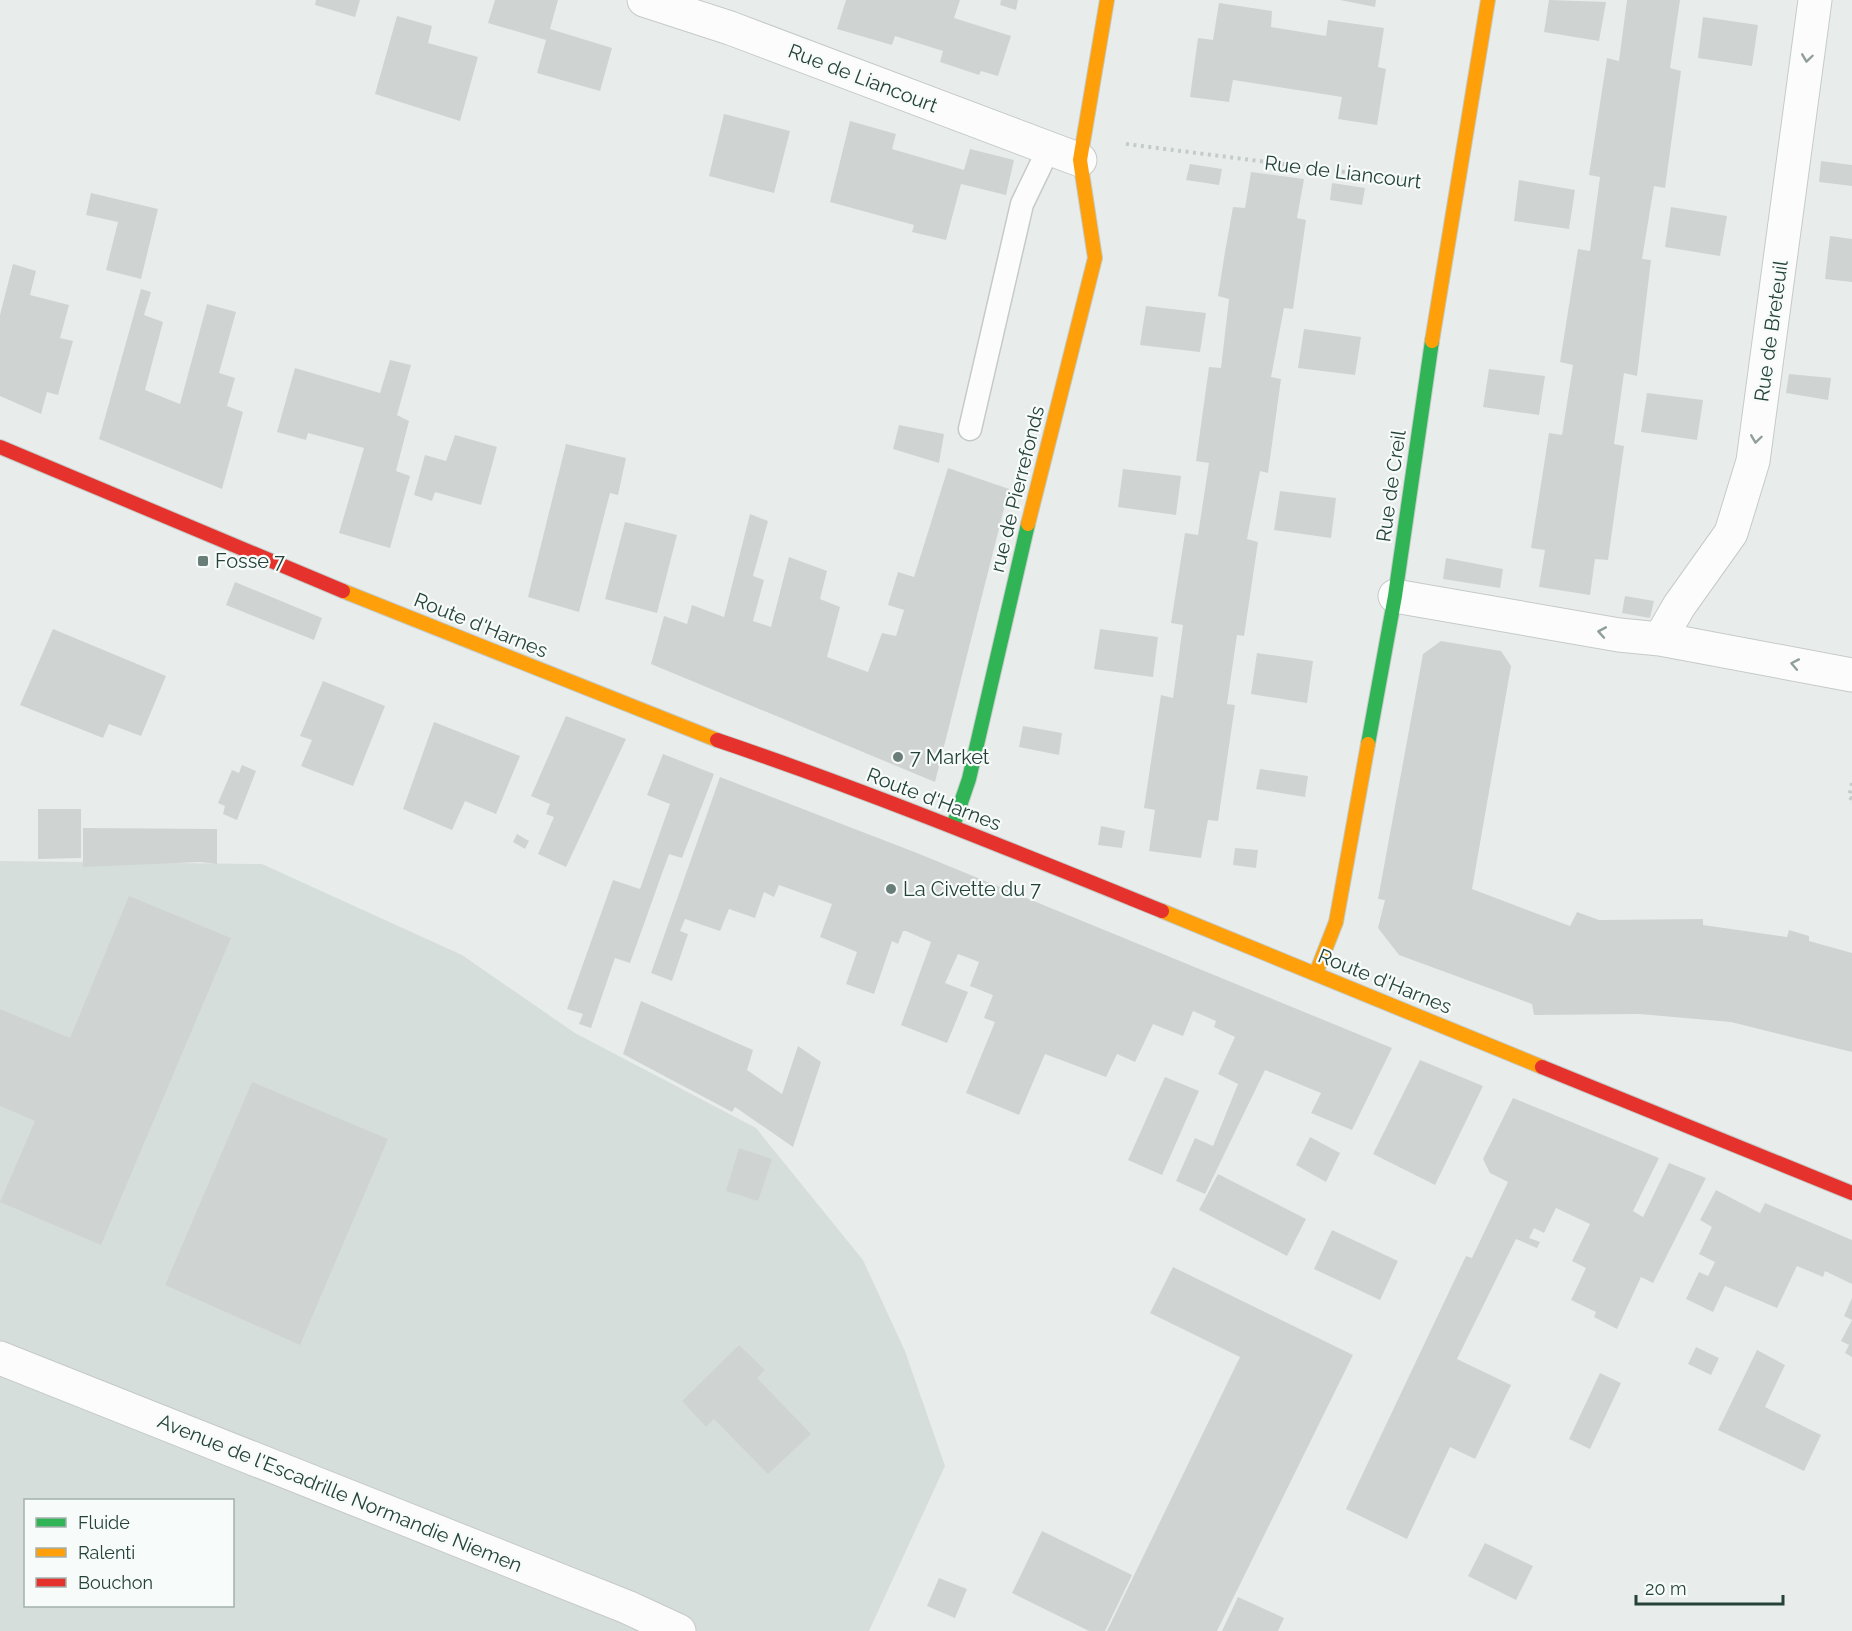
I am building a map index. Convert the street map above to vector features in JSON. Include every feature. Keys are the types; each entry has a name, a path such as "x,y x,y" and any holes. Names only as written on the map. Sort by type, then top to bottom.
{"main road":[{"path":"1083,150 1107,0"},
{"name":"Rue de Creil","path":"1316,973 1336,922 1395,596 1444,262 1488,0"},
{"name":"rue de Pierrefonds","path":"953,826 969,779 1036,492 1095,258 1083,150"},
{"name":"Route d'Harnes","path":"0,447 269,561 688,730 953,826 1852,1193"}],"street":[{"name":"Rue de Liancourt","path":"644,0 733,14 1049,148 1083,150"},
{"name":"Rue de Breteuil","path":"1660,639 1679,606 1731,533 1753,461 1815,0"},
{"path":"1395,596 1619,635 1660,639 1852,675"},
{"name":"Avenue de l'Escadrille Normandie Niemen","path":"0,1358 627,1607 679,1631"}],"lane":[{"path":"970,429 1022,204 1049,148"}],"path":[{"name":"Rue de Liancourt","path":"1083,150 1458,187"},
{"path":"1852,783 1849,797 1852,799"}],"shaded area":[{"path":"0,861 262,864 462,955 575,1033 756,1128 863,1260 905,1351 945,1466 869,1631 0,1631"}],"building":[{"path":"316,0 360,0 355,17 315,5"},
{"path":"495,0 558,0 550,29 612,48 600,91 537,73 546,40 488,23"},
{"path":"846,0 960,0 954,18 1011,36 998,76 981,71 979,75 940,62 943,51 895,36 892,45 837,29"},
{"path":"1001,0 1018,0 1016,10 1000,5"},
{"path":"1340,0 1376,0 1375,7"},
{"path":"1549,0 1606,2 1599,41 1544,32"},
{"path":"1627,0 1680,0 1670,68 1681,71 1665,188 1654,186 1642,259 1651,260 1637,376 1624,373 1614,444 1624,446 1608,560 1595,559 1590,595 1539,587 1545,550 1531,548 1549,433 1562,435 1573,365 1560,362 1578,249 1590,251 1600,177 1589,175 1607,58 1619,61"},
{"path":"1219,3 1272,11 1271,27 1326,36 1328,20 1384,28 1378,67 1386,69 1377,125 1338,119 1342,97 1233,80 1229,102 1190,97 1198,38 1213,40"},
{"path":"397,16 432,26 428,43 478,57 460,121 375,94"},
{"path":"1703,17 1758,25 1752,66 1698,58"},
{"path":"724,114 790,131 774,193 709,176"},
{"path":"850,121 896,134 892,149 964,170 970,149 1014,160 1006,195 961,184 946,240 912,232 914,225 830,202"},
{"path":"1821,161 1852,165 1852,186 1819,182"},
{"path":"1190,164 1222,169 1219,185 1186,180"},
{"path":"1251,172 1304,179 1297,218 1306,220 1293,309 1284,308 1271,377 1281,379 1268,473 1260,471 1247,539 1258,542 1244,636 1237,635 1227,704 1235,705 1218,821 1208,820 1201,858 1149,851 1155,810 1144,808 1161,695 1173,698 1183,625 1171,623 1185,533 1198,535 1209,463 1196,461 1209,367 1221,368 1229,299 1218,296 1225,252 1233,207 1245,208"},
{"path":"1519,180 1575,190 1569,229 1514,221"},
{"path":"1332,183 1365,188 1362,205 1330,200"},
{"path":"91,193 158,209 141,279 106,270 118,222 86,215"},
{"path":"1671,207 1727,216 1720,256 1665,247"},
{"path":"1830,236 1852,239 1852,282 1825,279"},
{"path":"13,264 36,271 30,295 69,305 60,338 73,341 58,395 47,392 41,414 0,396 0,315"},
{"path":"141,289 151,292 144,315 163,322 145,390 180,404 207,304 236,312 219,373 235,378 227,406 243,412 222,489 99,439"},
{"path":"1146,306 1206,313 1200,352 1140,345"},
{"path":"1304,329 1361,337 1355,375 1298,368"},
{"path":"390,360 411,365 397,415 409,421 396,471 410,476 390,548 339,533 364,448 308,433 306,440 277,432 295,368 380,393"},
{"path":"1489,369 1545,376 1539,415 1483,407"},
{"path":"1789,374 1831,378 1828,400 1786,393"},
{"path":"1647,393 1703,400 1697,440 1641,432"},
{"path":"899,425 944,434 939,463 893,449"},
{"path":"455,435 497,447 481,505 435,492 432,501 414,495 425,455 446,461"},
{"path":"566,444 626,458 618,495 610,493 579,612 528,597"},
{"path":"948,468 1009,489 935,782 651,664 664,616 687,624 692,605 724,617 750,514 768,521 753,576 764,580 753,621 771,627 789,557 827,571 820,599 840,607 827,657 868,672 882,633 896,636 904,610 888,605 898,572 914,577"},
{"path":"1123,469 1181,476 1176,515 1118,507"},
{"path":"1280,491 1336,498 1331,538 1274,530"},
{"path":"625,522 677,535 657,613 605,599"},
{"path":"1446,558 1503,569 1500,588 1443,579"},
{"path":"235,582 322,618 314,640 226,605"},
{"path":"1625,596 1654,601 1650,618 1622,613"},
{"path":"53,629 166,676 141,736 109,724 103,738 20,705"},
{"path":"1100,629 1158,637 1153,677 1094,669"},
{"path":"1441,641 1501,651 1511,666 1472,889 1570,926 1577,912 1599,920 1703,919 1703,925 1787,937 1789,930 1809,936 1809,941 1852,953 1852,1052 1731,1022 1639,1014 1534,1015 1532,1004 1399,955 1378,928 1385,900 1378,899 1423,654"},
{"path":"1257,653 1313,661 1307,703 1251,694"},
{"path":"323,681 385,706 353,786 301,766 312,740 300,736"},
{"path":"566,716 626,739 566,867 538,854 554,817 546,814 550,804 531,796"},
{"path":"434,722 520,756 496,814 465,801 452,830 403,809"},
{"path":"1023,726 1062,733 1059,755 1019,747"},
{"path":"663,754 714,774 682,858 669,854 630,963 615,958 591,1028 579,1024 583,1014 567,1009 613,880 640,889 670,804 647,795"},
{"path":"242,765 256,771 237,820 223,814 225,806 218,803 232,770 239,773"},
{"path":"1260,769 1308,776 1305,797 1256,789"},
{"path":"720,777 917,853 1392,1048 1352,1130 1311,1113 1321,1093 1265,1070 1205,1194 1176,1181 1195,1138 1213,1146 1238,1084 1218,1074 1235,1037 1214,1027 1216,1021 1193,1011 1183,1036 1153,1024 1135,1062 1117,1054 1106,1077 1045,1054 1019,1115 966,1093 995,1022 984,1018 993,995 970,986 979,962 958,954 945,983 968,992 947,1043 901,1025 931,942 906,931 903,931 898,944 892,941 874,994 846,984 857,952 820,937 832,904 779,885 774,897 764,892 755,918 729,909 720,931 685,919 680,931 688,934 672,981 651,973"},
{"path":"38,809 81,809 81,858 38,859"},
{"path":"1101,826 1125,831 1122,848 1098,845"},
{"path":"83,828 217,829 217,864 200,862 83,867"},
{"path":"517,834 529,841 525,849 513,842"},
{"path":"1235,848 1258,850 1256,868 1233,865"},
{"path":"129,896 231,938 101,1245 0,1202 35,1121 0,1106 0,1009 70,1038"},
{"path":"641,1001 753,1050 747,1070 782,1094 798,1046 821,1062 793,1147 735,1107 732,1112 623,1054"},
{"path":"1420,1060 1483,1086 1435,1185 1373,1154"},
{"path":"1165,1077 1199,1091 1162,1175 1128,1160"},
{"path":"252,1082 388,1139 300,1345 165,1285"},
{"path":"1513,1098 1659,1158 1633,1211 1643,1217 1669,1163 1706,1178 1653,1283 1641,1277 1617,1329 1594,1317 1596,1312 1571,1300 1586,1268 1572,1261 1590,1224 1556,1208 1544,1233 1534,1228 1529,1238 1540,1242 1537,1248 1516,1239 1457,1359 1511,1385 1475,1459 1450,1447 1407,1539 1346,1509 1466,1256 1472,1258 1508,1182 1490,1173 1483,1159"},
{"path":"1310,1137 1340,1153 1326,1182 1296,1165"},
{"path":"739,1148 772,1159 758,1201 726,1191"},
{"path":"1218,1174 1306,1219 1287,1256 1199,1210"},
{"path":"1716,1190 1760,1213 1765,1203 1852,1240 1852,1284 1825,1271 1823,1277 1797,1266 1777,1308 1725,1286 1713,1312 1686,1299 1699,1272 1708,1276 1715,1262 1699,1254 1712,1227 1700,1220"},
{"path":"1332,1230 1398,1261 1380,1300 1314,1269"},
{"path":"1173,1267 1353,1355 1217,1631 1107,1631 1240,1357 1150,1313"},
{"path":"1852,1298 1852,1320 1844,1316"},
{"path":"1852,1320 1852,1357 1845,1353 1849,1345 1841,1341"},
{"path":"739,1345 765,1370 757,1378 811,1434 768,1474 714,1419 706,1427 682,1401"},
{"path":"1696,1347 1719,1358 1711,1375 1688,1364"},
{"path":"1757,1350 1785,1365 1765,1407 1821,1435 1804,1471 1718,1430"},
{"path":"1600,1373 1621,1383 1590,1449 1569,1439"},
{"path":"1042,1531 1132,1575 1105,1631 1089,1631 1012,1593"},
{"path":"1485,1543 1533,1566 1516,1600 1468,1576"},
{"path":"939,1578 967,1589 955,1618 927,1606"},
{"path":"1238,1597 1284,1618 1278,1631 1222,1631"}],"traffic: fast":[{"path":"1368,744 1395,596 1432,341"},
{"path":"953,826 969,779 1028,524"}],"traffic: slow":[{"path":"1028,524 1095,258 1080,160 1107,0"},
{"path":"1432,341 1488,0"},
{"path":"343,591 717,740"},
{"path":"1316,973 1336,922 1368,744"},
{"path":"1162,911 1542,1067"}],"traffic: jam":[{"path":"0,447 343,591"},
{"path":"717,740 885,801 1162,911"},
{"path":"1542,1067 1852,1193"}],"place":[{"name":"Fosse 7","path":"203,561"},
{"name":"7 Market","path":"898,757"},
{"name":"La Civette du 7","path":"891,889"}]}
